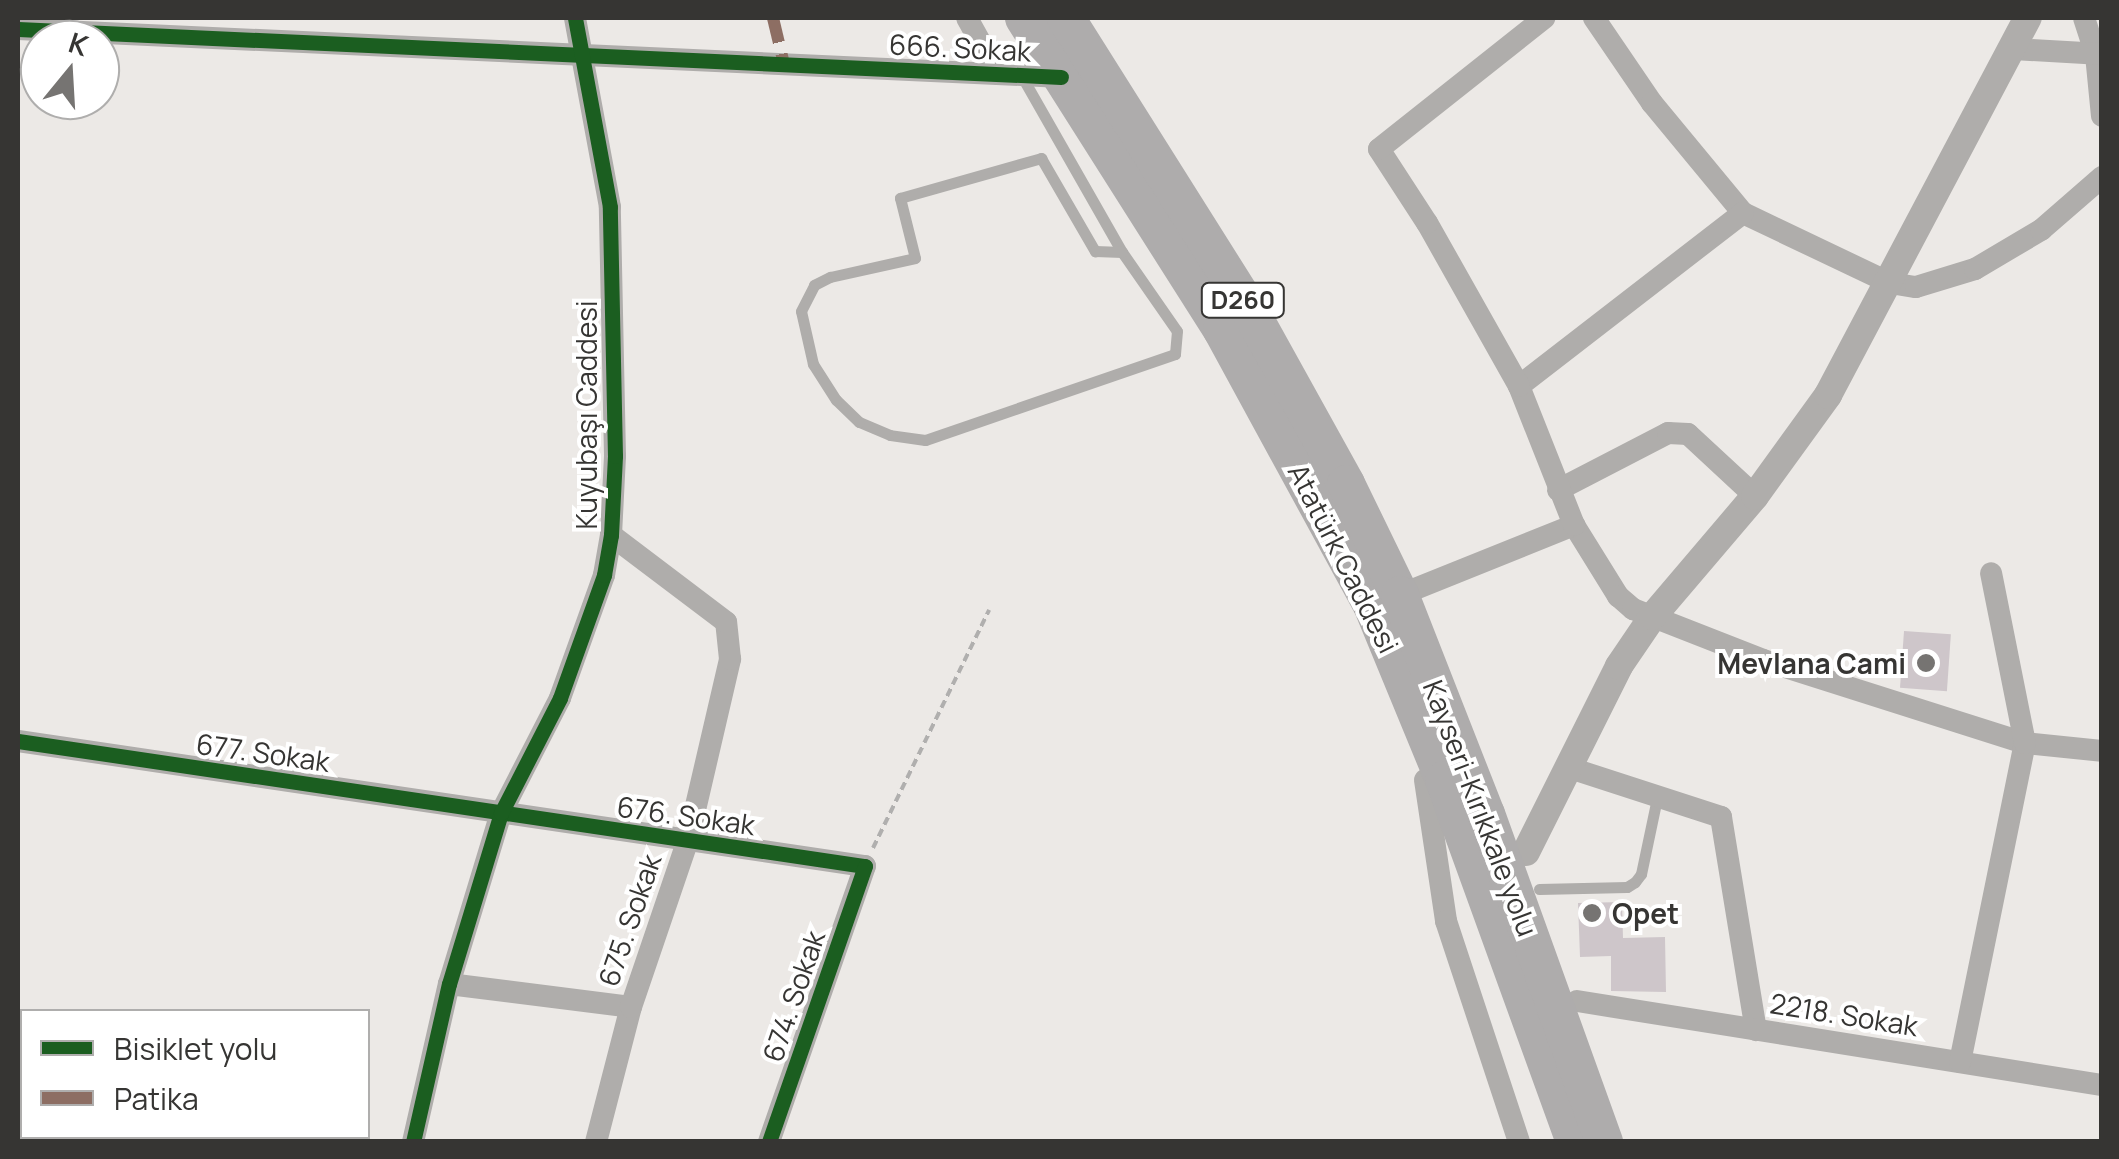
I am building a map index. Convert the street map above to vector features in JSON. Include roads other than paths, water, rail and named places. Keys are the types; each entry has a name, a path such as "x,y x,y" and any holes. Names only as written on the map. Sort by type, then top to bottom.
{"highway":[{"name":"Atatürk Caddesi","path":"1024,18 1222,330 1386,600 1444,780 1575,1142"},
{"name":"Kayseri-Kırıkkale yolu","path":"1066,18 1248,307 1346,484 1386,600 1486,814 1604,1142"},
{"path":"1551,1142 1382,656 1386,600 1432,627 1497,771 1627,1142"}],"street":[{"name":"Kuyubaşı Caddesi","path":"413,1142 448,984 501,813 560,698 604,575 611,535 615,456 610,207 575,18"},
{"path":"967,18 1010,75"},
{"path":"1544,18 1379,148 1427,222 1519,386 1574,525 1618,596 1634,610 1763,660 2025,743 2102,751"},
{"path":"1594,18 1652,103 1743,214 1890,282 1916,287 1975,269 2041,230 2102,178"},
{"path":"1526,852 1619,666 1653,616 1755,496 1828,395 2028,18"},
{"path":"2084,18 2099,54 2102,116"},
{"name":"666. Sokak","path":"18,28 1061,77"},
{"path":"2012,49 2099,54"},
{"path":"1519,386 1743,214"},
{"path":"1558,490 1668,433 1688,434 1755,496"},
{"path":"1386,600 1574,525"},
{"name":"675. Sokak","path":"596,1142 631,1007 688,840 730,659 726,622 611,535"},
{"path":"1960,1062 2025,743 1991,573"},
{"name":"677. Sokak","path":"18,741 501,813"},
{"path":"1566,767 1721,817 1756,1030"},
{"path":"1425,780 1446,921 1518,1142"},
{"name":"676. Sokak","path":"501,813 865,866"},
{"name":"674. Sokak","path":"769,1142 865,866"},
{"path":"448,984 631,1007"},
{"name":"2218. Sokak","path":"1577,1001 2102,1085"}],"lane":[{"path":"1010,75 1177,331 1175,354 925,440 890,435 859,422 836,400 812,364 801,311 814,285 830,277 915,258 900,198 1041,158 1095,251 1122,252"},
{"path":"1538,889 1626,887 1635,882 1641,874 1657,798"}],"place":[{"name":"Mevlana Cami","path":"1926,663"},
{"name":"Opet","path":"1592,913"}]}
